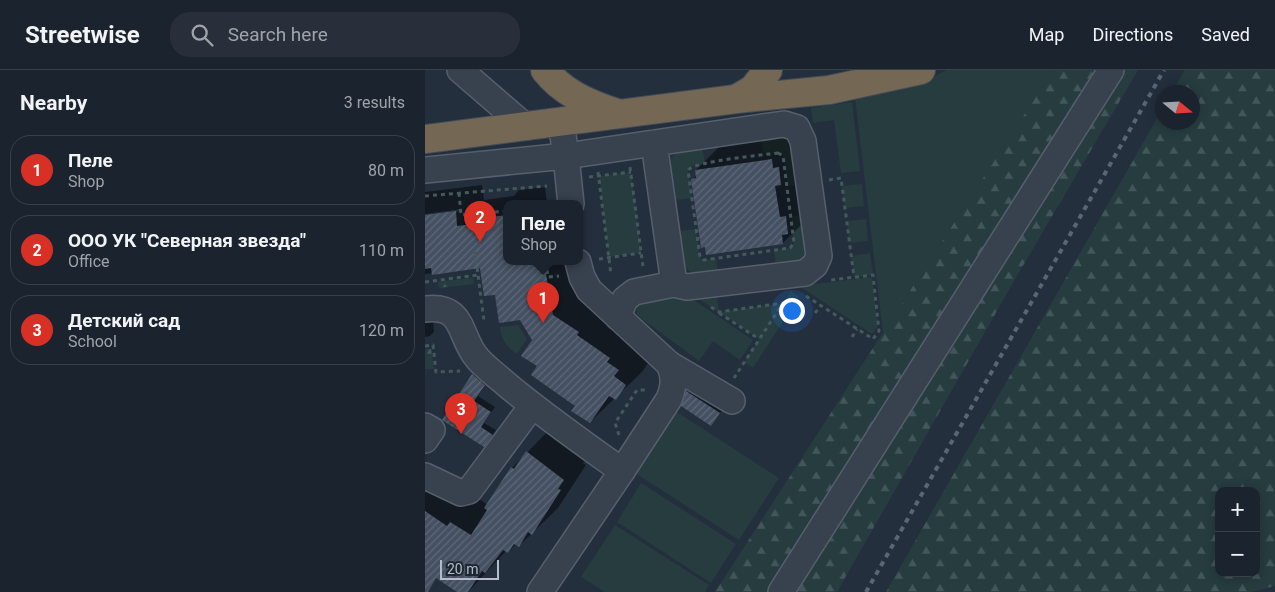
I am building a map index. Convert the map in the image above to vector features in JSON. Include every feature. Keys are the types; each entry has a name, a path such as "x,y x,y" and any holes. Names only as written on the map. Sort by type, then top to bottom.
{"highway":[{"path":"545,70 571,94 597,107 623,114"},
{"path":"735,99 753,88 768,70"},
{"path":"425,140 735,99 829,90 923,71"}],"lane":[{"path":"460,70 526,127"},
{"path":"781,592 1102,73"},
{"path":"561,122 566,156 562,190"},
{"path":"425,170 566,156 784,124 797,128 803,141 819,256 815,265 805,273 687,287 674,284 633,292 625,299 618,317"},
{"path":"654,142 674,284"},
{"path":"572,266 582,277 589,290 669,364 732,400"},
{"path":"425,309 435,308 449,312 458,319 477,358 532,406 623,471"},
{"path":"540,592 623,471 669,399 674,386 674,378 669,364"},
{"path":"425,476 461,493 469,491 532,406"},
{"path":"425,426 431,430 425,440"}],"path":[{"path":"627,146 645,289"},
{"path":"595,151 611,275"},
{"path":"778,153 783,156 794,243 791,248 704,260 700,257 688,170 691,166 778,153"},
{"path":"425,196 459,193 562,190 599,176 631,172"},
{"path":"841,178 854,277"},
{"path":"459,193 461,215 503,211"},
{"path":"470,214 471,224"},
{"path":"475,252 481,285 484,324"},
{"path":"583,263 609,257 641,253"},
{"path":"546,265 548,277"},
{"path":"541,278 548,277 572,266"},
{"path":"450,272 451,278"},
{"path":"425,282 478,275"},
{"path":"800,292 873,339 879,330 873,275 827,281"},
{"path":"744,362 787,297"},
{"path":"704,303 759,339"},
{"path":"719,312 783,303"},
{"path":"815,314 821,305"},
{"path":"852,337 857,329"},
{"path":"425,346 433,345 436,372 469,370"},
{"path":"622,441 615,423 637,390 653,390"}],"green space":[{"path":"946,70 1053,70 883,333 855,97 920,85"},
{"path":"1053,70 1138,70 1014,281 837,592 715,592"},
{"path":"1185,70 1275,70 1275,586 1251,592 886,592 1155,122 1155,130 1200,130 1200,85 1176,85"},
{"path":"852,102 860,171 841,173 834,120 813,123 811,108"},
{"path":"779,136 788,138 792,146 797,185 787,186 783,156 778,153 764,155 761,138"},
{"path":"702,146 705,164 691,166 688,170 692,198 675,200 670,169 670,162 673,156 679,152"},
{"path":"631,172 641,253 609,257 599,176"},
{"path":"862,184 864,206 845,208 842,186"},
{"path":"802,215 806,241 804,254 796,262 776,265 774,250 790,248 794,243 791,216"},
{"path":"866,219 868,241 849,243 847,221"},
{"path":"696,229 700,257 704,260 716,258 718,272 695,273 685,267 680,231"},
{"path":"870,253 873,275 854,277 851,256"},
{"path":"872,277 878,326 872,334 799,286"},
{"path":"473,278 474,284 439,288 438,282"},
{"path":"716,290 719,312 783,303 791,291 799,297 753,368 744,362 759,339 690,293"},
{"path":"689,297 753,340 740,360 713,341 699,361 637,315 637,308 641,303"},
{"path":"518,325 527,339 517,354 505,343 500,327"},
{"path":"425,349 431,349 434,369 425,369"},
{"path":"672,409 779,478 739,540 632,471"},
{"path":"641,483 736,544 711,583 617,522"},
{"path":"615,525 709,585 705,592 605,592 581,577"}],"building":[{"path":"772,159 773,168 779,167 781,185 775,186 780,217 786,216 788,234 782,235 783,244 706,255 705,247 701,248 691,179 696,178 695,170"},
{"path":"456,211 457,226 491,222 491,217 503,216 503,265 545,265 553,315 579,332 577,335 610,358 607,362 619,370 614,376 626,385 616,400 609,396 590,423 571,411 575,406 531,375 537,366 521,356 532,340 520,320 499,323 495,295 484,296 480,268 432,275 431,268 425,269 425,215"},
{"path":"472,374 485,385 474,401 491,412 481,427 493,435 484,447 442,420"},
{"path":"686,391 720,413 711,426 681,406"},
{"path":"526,451 564,480 558,489 561,490 532,535 528,532 519,547 514,544 508,553 503,550 485,573 482,571 468,592 457,592 436,578 428,592 425,592 425,511 447,526 450,522 471,535 487,510 484,508 511,467 514,469"}],"railway":[{"path":"866,592 1164,70"}],"place":[{"name":"ООО УК \"Северная звезда\"","path":"480,242"},
{"name":"Пеле","path":"543,323"},
{"name":"Детский сад","path":"461,434"}]}
